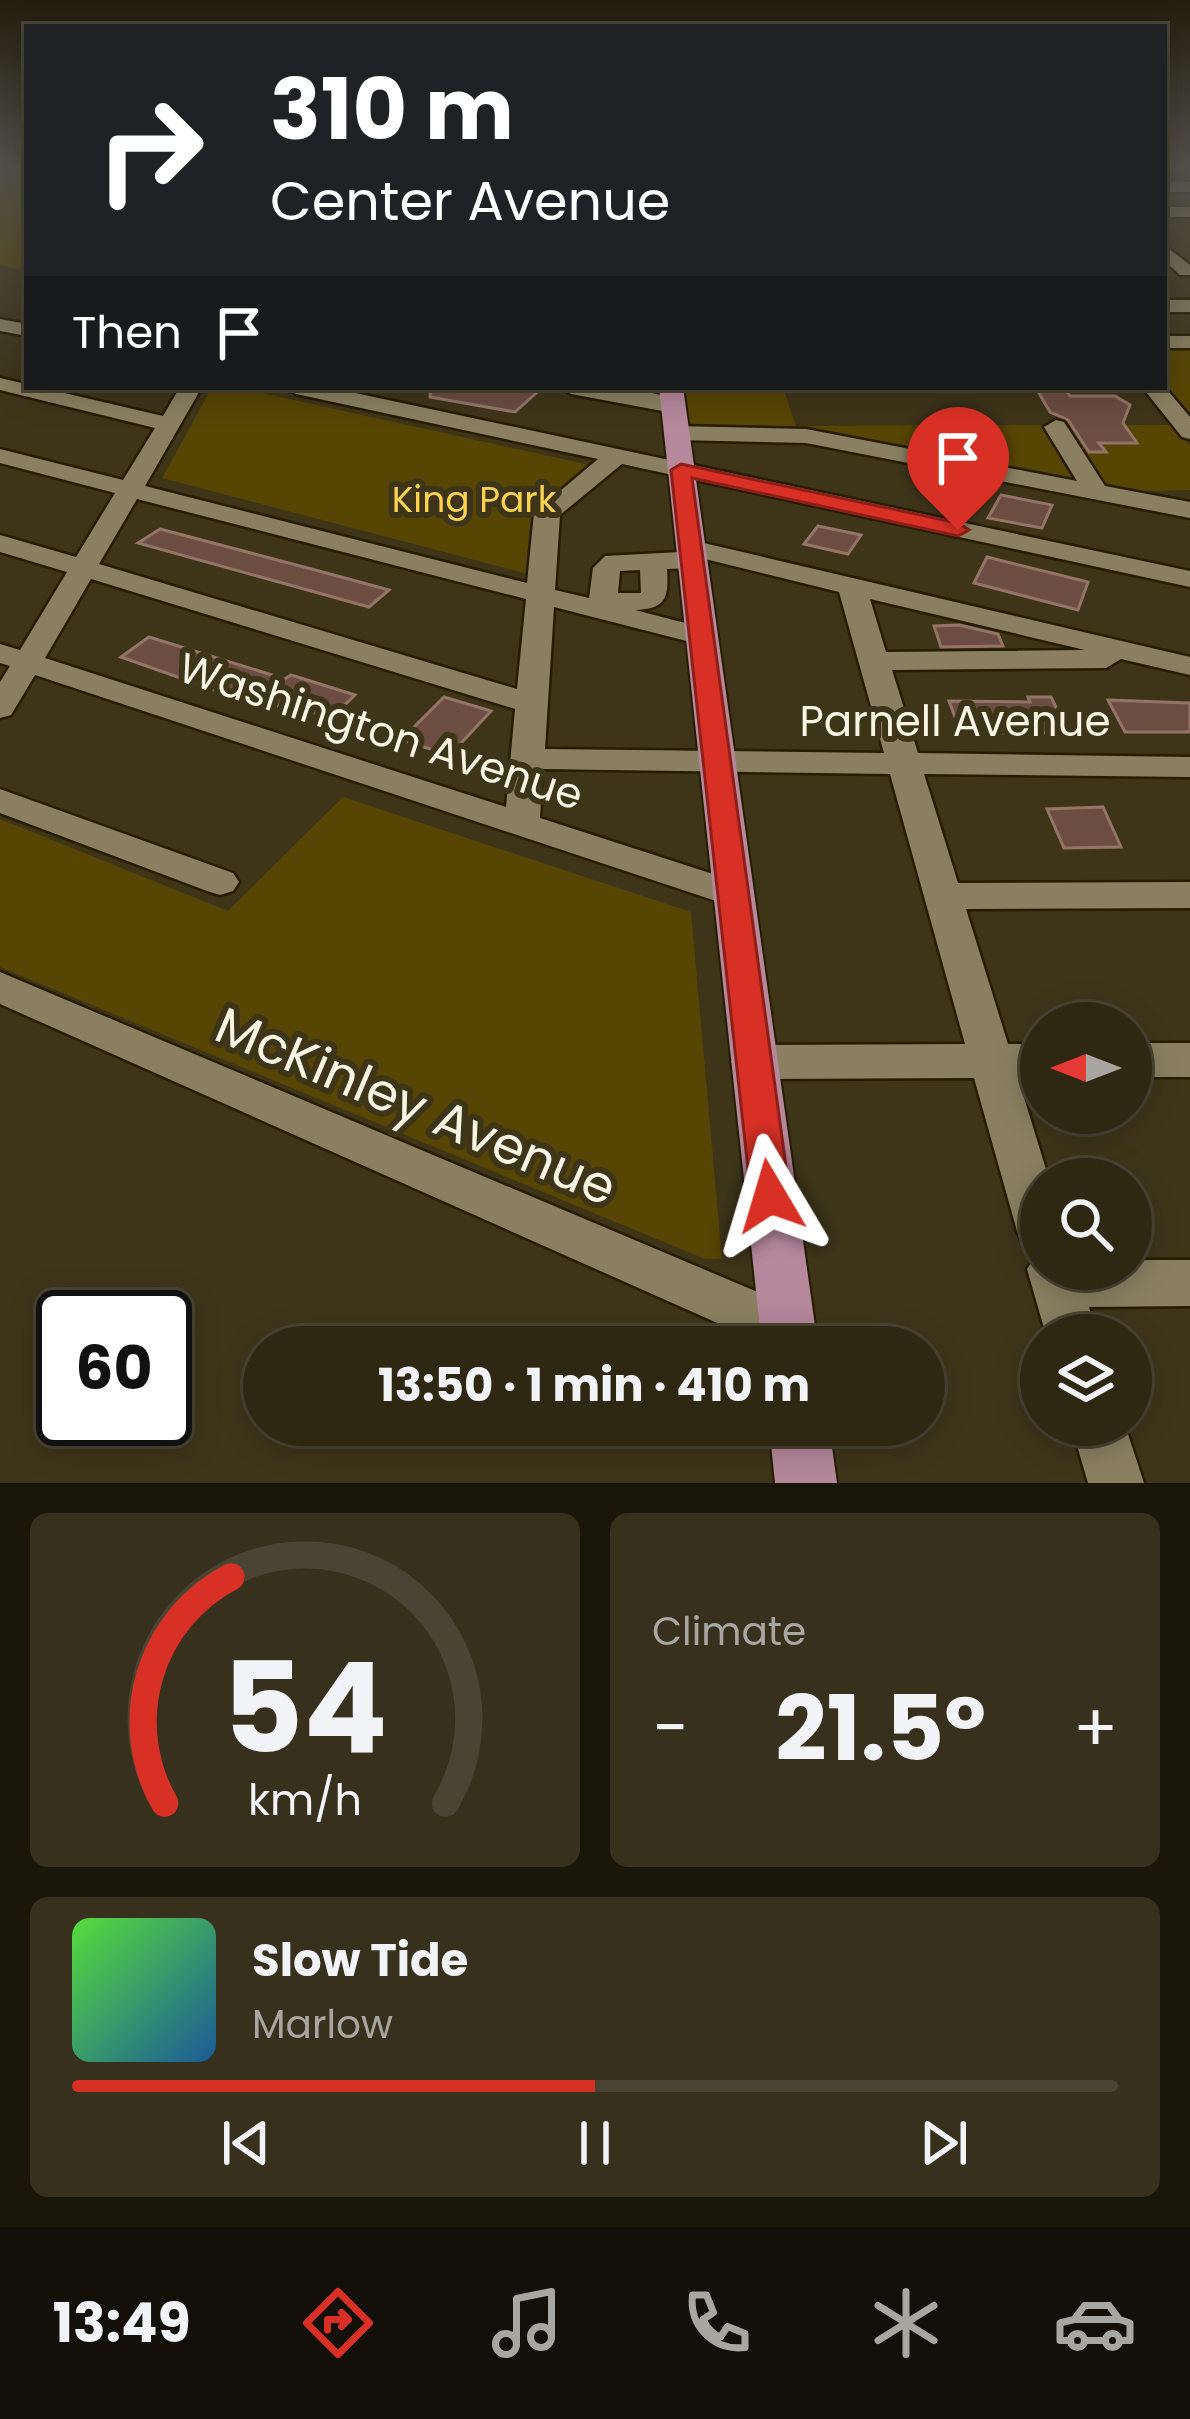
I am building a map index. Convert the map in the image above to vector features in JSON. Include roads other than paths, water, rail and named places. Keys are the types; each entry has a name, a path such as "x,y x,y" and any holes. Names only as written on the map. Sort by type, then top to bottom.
{"main road":[{"path":"675,424 678,556 702,636 787,1326"},
{"path":"802,1446 806,1483"}],"street":[{"path":"1168,243 1188,271"},
{"path":"25,390 169,424"},
{"path":"0,708 14,658 84,567 188,390"},
{"path":"310,390 617,456"},
{"path":"528,436 582,390"},
{"path":"589,390 675,424 1190,579"},
{"path":"1155,390 1190,432"},
{"path":"522,825 547,513 617,456 675,424 789,434 1190,510"},
{"path":"1056,427 1095,490"},
{"path":"0,456 540,595 603,606 702,636"},
{"path":"0,543 532,704"},
{"path":"603,606 650,601 678,556"},
{"path":"603,606 610,566 678,556 852,586 1190,666"},
{"path":"852,586 1020,1158"},
{"name":"Washington Avenue","path":"14,658 734,895"},
{"path":"873,661 1157,658"},
{"name":"Parnell Avenue","path":"527,759 1190,767"},
{"path":"0,800 220,882"},
{"path":"944,896 1190,895"},
{"name":"McKinley Avenue","path":"0,987 762,1326"},
{"path":"1152,1060 1190,1060"},
{"path":"753,1062 1020,1061"},
{"path":"1152,1281 1190,1283"},
{"path":"1105,1446 1116,1483"}],"park label":[{"name":"King Park","path":"474,499"}]}
